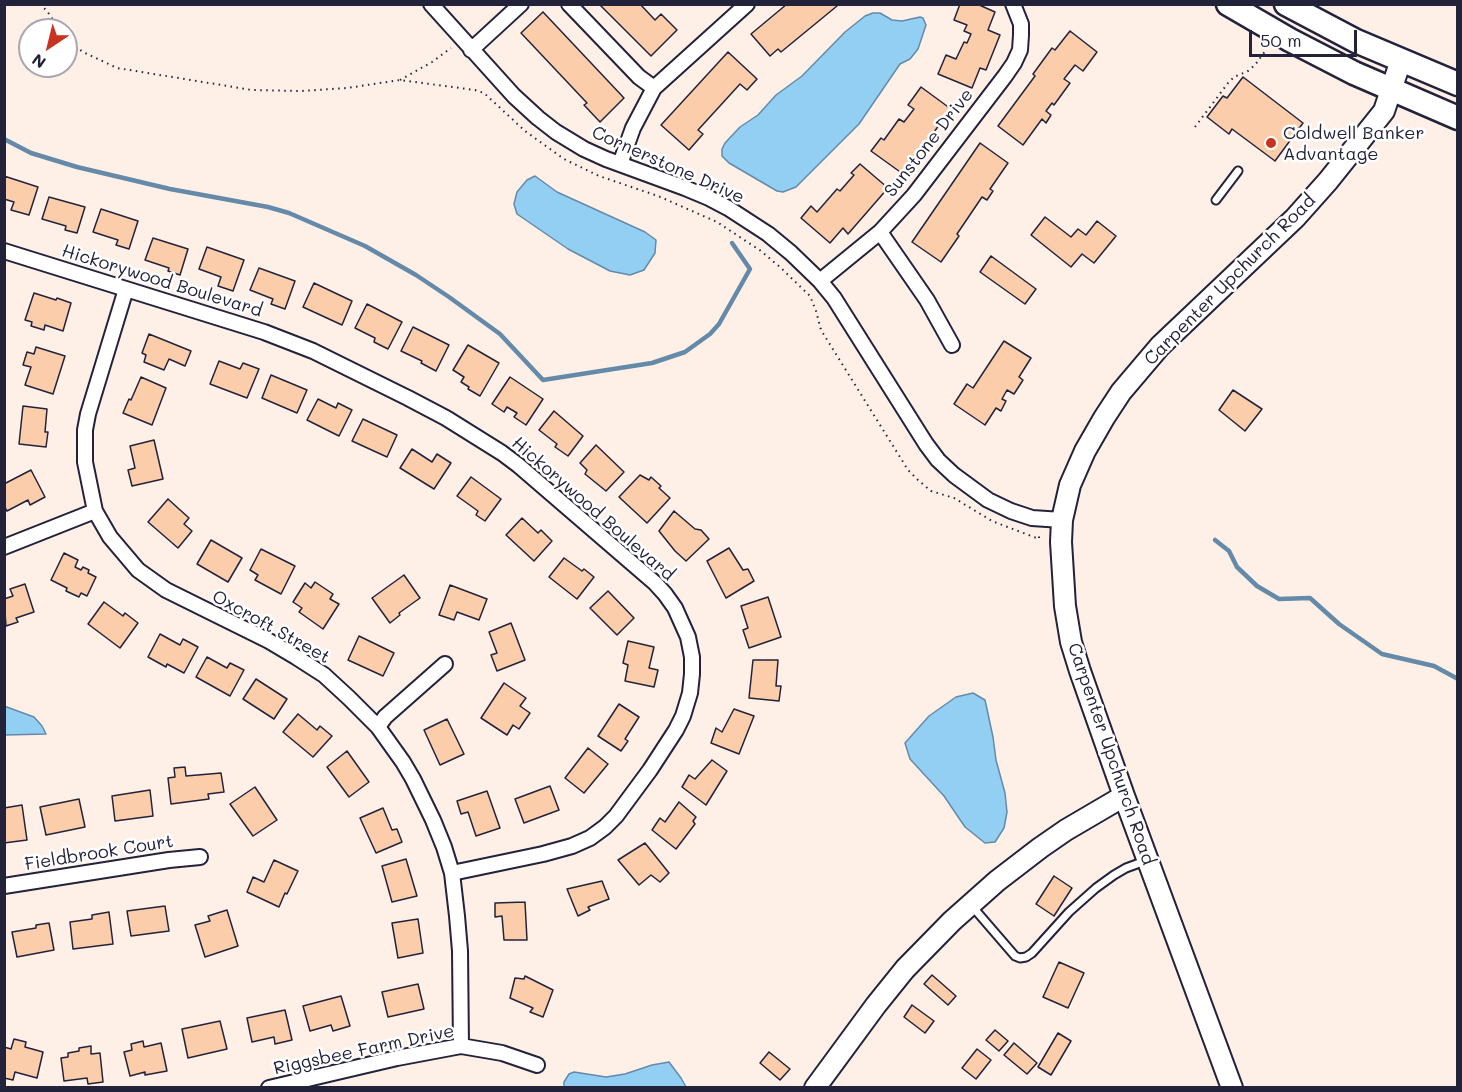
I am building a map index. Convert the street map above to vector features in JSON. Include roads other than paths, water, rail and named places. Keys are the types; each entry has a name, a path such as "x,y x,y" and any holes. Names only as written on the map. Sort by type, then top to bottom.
{"main road":[{"path":"1228,4 1344,68 1458,118"},
{"path":"1286,4 1356,41 1457,83"}],"street":[{"name":"Cornerstone Drive","path":"431,4 514,96 556,132 606,159 685,188 728,208 768,234 820,281 834,298 938,460 988,500 1032,518 1062,520"},
{"path":"471,50 521,4"},
{"path":"569,4 639,77 654,88"},
{"path":"620,164 633,128 654,88 747,4"},
{"name":"Sunstone Drive","path":"820,281 880,232 914,195 1014,63 1020,50 1021,24 1013,4"},
{"name":"Carpenter Upchurch Road","path":"1232,1088 1124,796 1071,642 1065,606 1061,550 1062,520 1070,485 1085,451 1121,392 1160,346 1295,218 1328,181 1384,111 1401,60"},
{"path":"880,232 927,300 952,345"},
{"name":"Hickorywood Boulevard","path":"4,251 291,342 446,418 501,453 536,480 655,583 675,608 688,638 692,657 687,705 676,730 616,816 590,838 572,846 452,873"},
{"name":"Oxcroft Street","path":"126,289 85,430 85,462 95,511 110,537 138,570 166,590 269,641 324,675 378,727 403,762 422,796 452,873 460,951 461,1046"},
{"path":"4,547 95,511"},
{"path":"378,727 385,717 445,664"},
{"path":"816,1088 876,1005 934,938 970,904 1040,848 1124,796"},
{"name":"Fieldbrook Court","path":"4,886 200,857"},
{"name":"Riggsbee Farm Drive","path":"269,1088 397,1058 461,1046 502,1053 537,1065"}],"lane":[{"path":"1216,200 1238,171"},
{"path":"970,904 1015,956 1026,957 1069,912 1096,888 1126,868 1148,860"}],"water":[{"path":"880,13 892,20 902,21 923,18 926,25 918,49 910,59 900,64 859,124 796,187 783,192 777,191 729,163 722,156 725,143 740,127 758,115 776,95 802,76 845,32 865,16"},
{"path":"535,176 557,192 645,232 656,240 655,253 644,270 630,275 610,271 568,249 517,214 514,204 517,192 527,180"},
{"path":"973,693 985,700 996,760 1005,793 1007,812 1004,828 995,842 985,843 965,827 944,796 910,759 905,743 929,716 956,697"},
{"path":"4,706 34,717 46,734 5,735"},
{"path":"669,1062 686,1087 564,1087 569,1074 574,1072 606,1077"}],"waterway":[{"path":"4,139 31,153 77,167 289,213 365,246 416,275 500,334 543,380 652,363 685,352 710,334 719,324 750,269 732,243"},
{"path":"1215,540 1229,551 1237,567 1257,586 1279,599 1310,598 1339,624 1382,654 1434,666 1458,679"}],"place":[{"name":"Coldwell Banker Advantage","path":"1271,143"}]}
